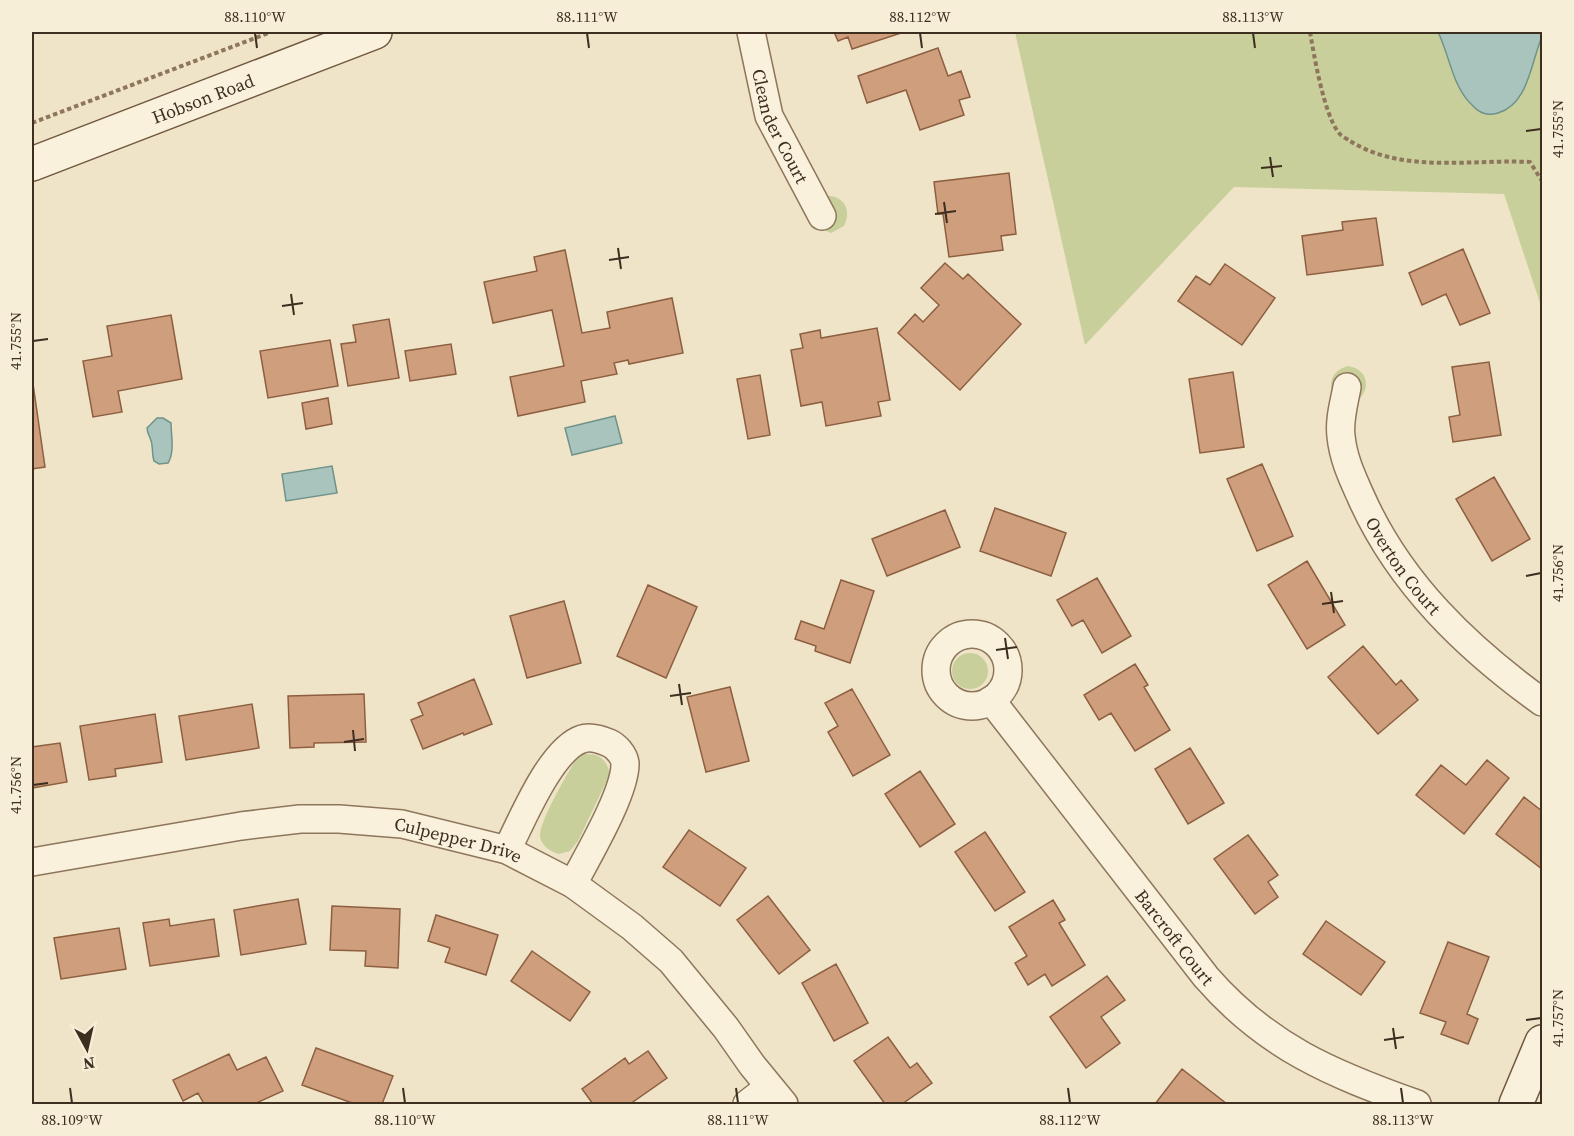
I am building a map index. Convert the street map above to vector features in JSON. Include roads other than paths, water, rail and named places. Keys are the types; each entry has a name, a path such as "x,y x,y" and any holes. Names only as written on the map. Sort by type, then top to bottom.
{"main road":[{"name":"Hobson Road","path":"32,164 375,32"},
{"path":"1516,1104 1542,1042"}],"street":[{"name":"Cleander Court","path":"751,32 769,116 822,216"},
{"name":"Overton Court","path":"1347,387 1341,418 1341,436 1347,466 1374,525 1408,579 1446,622 1504,675 1542,702"},
{"name":"Barcroft Court","path":"992,700 1226,1001 1265,1033 1304,1058 1335,1073 1417,1104"},
{"path":"507,850 546,774 565,748 584,738 602,740 616,746 625,761 622,784 573,884"},
{"name":"Culpepper Drive","path":"32,862 241,826 300,819 339,819 402,824 507,850 573,884 632,927 671,962 726,1028 777,1096"},
{"path":"747,1104 777,1096"}],"water":[{"path":"1438,32 1542,32 1524,89 1514,104 1494,114 1484,114 1478,111 1460,90"},
{"path":"615,416 622,443 572,455 565,428"},
{"path":"157,418 163,418 171,423 172,449 168,463 159,464 153,459 152,443 147,428"},
{"path":"332,466 337,493 286,501 282,474"}]}
